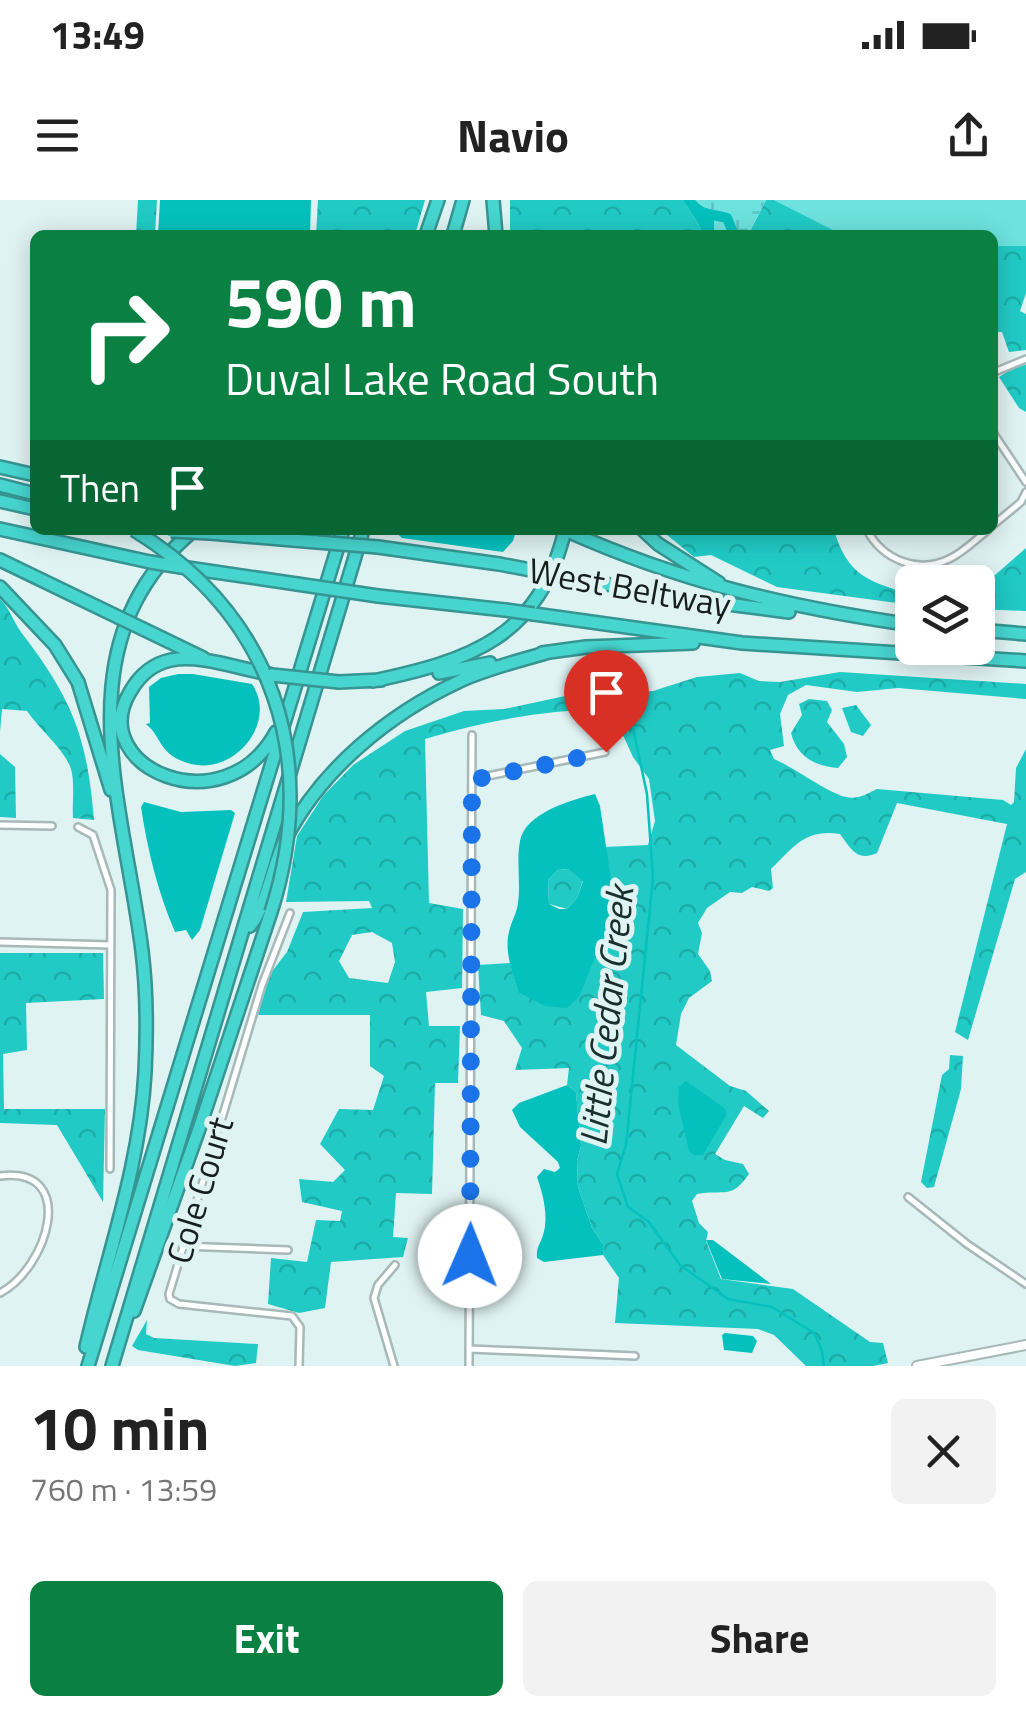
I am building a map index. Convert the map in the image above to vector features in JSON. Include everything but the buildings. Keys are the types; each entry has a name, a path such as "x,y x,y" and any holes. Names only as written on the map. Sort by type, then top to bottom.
{"highway":[{"path":"432,230 441,200"},
{"path":"455,230 464,200"},
{"path":"493,200 496,230"},
{"path":"0,467 30,474"},
{"path":"0,485 30,493"},
{"path":"0,501 30,508"},
{"name":"West Beltway","path":"0,529 150,562 378,596 742,643 1026,662"},
{"path":"118,1346 141,1297 166,1226 270,912 286,858 292,794 290,758 274,698 245,638 218,600 184,566 141,535"},
{"path":"85,1366 94,1310 126,1197 142,1112 145,1072 142,951 122,833 109,712 111,678 119,638 144,585 189,535"},
{"name":"West Beltway","path":"234,535 378,547 499,564 688,599 895,623"},
{"path":"85,1366 341,535"},
{"path":"112,1366 362,535"},
{"path":"373,681 458,660 493,640 526,612 547,581 563,535"},
{"path":"576,535 654,568 741,593 790,606 895,622"},
{"path":"650,535 697,571 741,593"},
{"path":"0,560 216,664"},
{"path":"0,587 55,644 78,682 122,833"},
{"path":"995,631 1026,634"},
{"path":"288,710 254,762 228,777 202,782 159,774 140,763 127,746 122,716 123,702 138,678 154,665 173,659 338,682 425,676 549,652 664,643 742,643"},
{"path":"242,938 254,920 285,840 321,786 353,752 418,703 461,681 549,652"}],"main road":[{"path":"917,1366 1026,1345"}],"street":[{"path":"998,371 1026,359"},
{"path":"998,441 1026,482"},
{"path":"998,521 1021,502 1026,492"},
{"path":"871,535 888,554 920,565 952,558 981,535"},
{"path":"470,1366 472,735"},
{"path":"472,780 606,752"},
{"path":"0,825 52,826"},
{"path":"78,827 93,835 111,890 110,1169"},
{"name":"Cole Court","path":"290,913 262,985 182,1246 170,1299 179,1304 292,1316 300,1327 299,1366"},
{"path":"0,942 111,945"},
{"path":"0,1176 30,1180 46,1196 49,1218 36,1258 18,1282 0,1293"},
{"path":"908,1197 966,1244 1026,1284"},
{"path":"182,1246 288,1250"},
{"path":"394,1366 374,1298 378,1286 395,1266"},
{"path":"470,1350 635,1356"}],"green space":[{"path":"138,200 157,200 155,230 136,230"},
{"path":"318,200 425,200 416,230 316,230"},
{"path":"510,200 684,200 700,230 510,230"},
{"path":"692,200 766,200 751,230 714,230 714,214 697,207"},
{"path":"766,200 774,200 833,230 751,230"},
{"path":"774,200 1026,200 1026,246 998,246 998,230 833,230"},
{"path":"998,246 1026,246 1026,293 1020,311 1026,314 1026,350 1009,352 1002,332 998,332"},
{"path":"1026,365 1026,412 1019,408 999,377 1016,366"},
{"path":"667,535 836,535 853,568 872,581 895,589 895,603 777,587 711,555 694,557"},
{"path":"1026,548 1026,611 995,610 995,575"},
{"path":"0,599 53,678 74,719 87,764 94,820 73,818 73,780 68,762 27,711 2,709 0,732"},
{"path":"840,672 1026,684 1026,699 898,688 857,692 806,685 788,695 780,714 784,746 770,750 774,759 846,797 877,789 1003,800 1011,805 1016,768 1026,749 1026,872 1015,879 968,1040 955,1032 1007,824 897,803 877,853 859,855 840,834 809,837 771,869 773,888 730,892 707,908 698,923 702,933 698,954 712,981 689,998 681,1014 676,1045 769,1111 763,1118 744,1106 715,1154 743,1164 749,1174 743,1182 727,1192 697,1194 692,1201 699,1223 708,1232 706,1241 721,1279 793,1289 870,1342 883,1343 888,1363 806,1366 774,1335 758,1329 615,1323 619,1278 603,1255 603,1244 592,1228 578,1187 581,1146 576,1092 567,1085 569,1068 515,1070 522,1048 504,1021 481,1015 478,965 510,963 518,992 613,893 604,847 648,845 655,821 649,779 633,757 611,709 517,717 425,739 429,903 463,909 462,988 426,992 429,1026 460,1026 458,1083 435,1083 432,1194 396,1193 393,1237 408,1238 403,1257 331,1262 325,1308 299,1313 268,1304 271,1258 307,1262 316,1220 340,1221 342,1211 302,1202 299,1179 333,1182 345,1170 320,1144 339,1109 373,1110 384,1076 370,1066 370,1015 258,1015 270,974 287,952 303,912 372,908 369,901 286,902 297,836 323,796 353,765 405,731 464,711 504,709 565,696 653,691 697,677 740,673 759,681 780,682","holes":["372,932 392,943 395,962 388,983 349,978 339,961 352,935"]},
{"path":"809,699 827,701 832,710 827,722 844,744 847,757 838,768 808,759 794,741 791,733 802,715 799,704"},
{"path":"856,705 871,725 863,736 851,732 842,708"},
{"path":"0,754 15,767 16,818 0,817"},
{"path":"568,869 583,880 577,898 567,909 549,904 548,880 558,870"},
{"path":"0,953 103,953 104,999 26,1003 27,1050 3,1054 4,1109 105,1109 103,1202 57,1125 0,1123"},
{"path":"950,1055 963,1056 961,1089 934,1187 927,1188 921,1182 942,1075 949,1069"},
{"path":"147,1320 146,1334 154,1338 258,1344 256,1363 235,1366 138,1350 132,1346"}],"shaded area":[{"path":"160,200 311,200 310,230 158,230"},
{"path":"684,200 692,200 697,207 714,214 714,230 700,230"},
{"path":"399,535 515,535 503,552"},
{"path":"178,674 252,684 260,714 256,729 236,754 207,765 191,764 172,756 146,724 150,723 149,687 161,678"},
{"path":"595,794 613,893 611,918 579,997 567,1008 545,1006 518,992 508,955 509,932 518,903 520,841 530,823 540,815","holes":["568,869 583,881 577,898 567,909 549,904 548,880 558,870"]},
{"path":"144,802 181,812 235,813 200,930 192,940 186,930 175,932 163,902 146,838 141,807"},
{"path":"686,1081 727,1114 703,1155 689,1151 678,1104 679,1087"},
{"path":"567,1085 576,1092 581,1146 578,1187 592,1228 603,1244 603,1255 544,1262 537,1258 545,1221 537,1177 544,1169 555,1172 560,1168 520,1127 512,1110 519,1103"},
{"path":"706,1240 713,1240 771,1284 722,1279"},
{"path":"725,1333 753,1336 757,1341 752,1353 724,1350"}],"waterway":[{"name":"Little Cedar Creek","path":"689,200 701,211 727,218 732,230"},
{"name":"Little Cedar Creek","path":"624,686 647,794 653,878 626,1145 617,1174 628,1207 649,1222 680,1265 728,1299 772,1307 814,1333 824,1366"}],"route":[{"path":"470,1256 472,780 606,752"}]}
